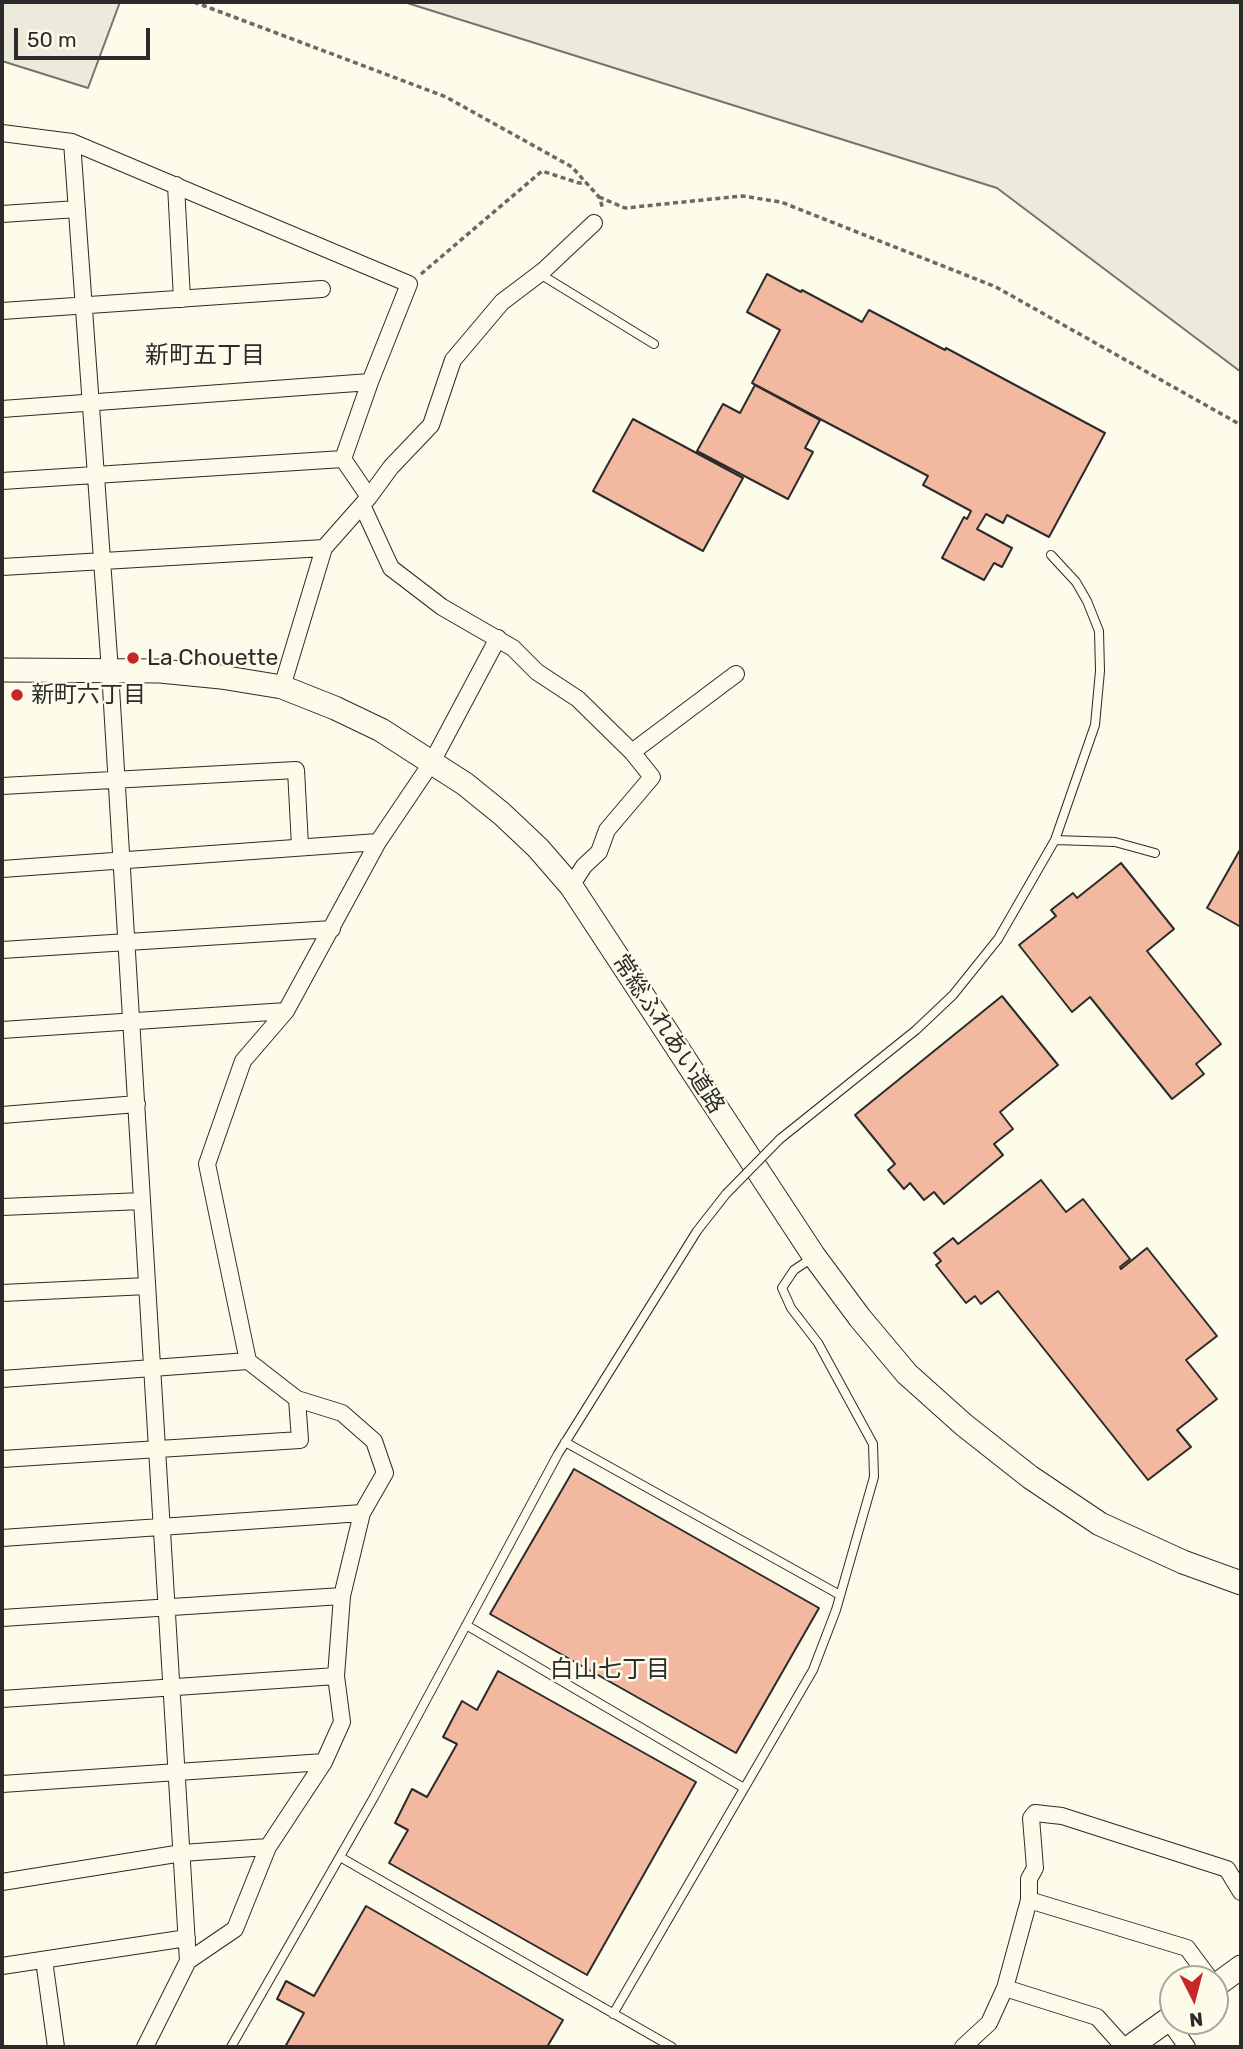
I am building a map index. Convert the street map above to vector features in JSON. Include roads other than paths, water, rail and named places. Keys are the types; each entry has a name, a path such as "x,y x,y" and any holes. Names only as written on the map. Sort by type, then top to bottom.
{"street":[{"path":"2,133 72,142 409,284 343,459 366,501 391,568 442,607 498,638 537,672 578,699 632,752 652,778 607,830 598,852 570,886"},
{"path":"72,142 110,671 188,1961 145,2047"},
{"path":"176,186 182,299"},
{"path":"2,214 77,209"},
{"path":"282,687 324,548 366,501 391,467 431,425 453,360 502,302 540,274 594,223"},
{"path":"2,311 322,289"},
{"path":"2,408 370,383"},
{"path":"2,481 343,459"},
{"path":"2,567 324,548"},
{"path":"188,1961 235,1929 268,1847 324,1762 342,1722 335,1676 342,1596 362,1513 385,1473 374,1441 342,1413 297,1399 248,1361 207,1164 243,1060 286,1011 378,842 432,762 498,638"},
{"name":"常総ふれあい道路","path":"2,670 160,671 282,687 381,730 466,785 538,848 570,886 814,1256 860,1318 907,1374 964,1425 1030,1477 1100,1524 1183,1562 1241,1583"},
{"path":"632,752 736,674"},
{"path":"2,786 296,770 300,846"},
{"path":"2,869 378,842"},
{"path":"2,950 332,929"},
{"path":"2,1030 286,1011"},
{"path":"2,1115 136,1104"},
{"path":"2,1208 142,1201"},
{"path":"2,1293 148,1286"},
{"path":"2,1379 248,1361"},
{"path":"2,1459 300,1440 297,1399"},
{"path":"2,1538 362,1513"},
{"path":"2,1618 342,1596"},
{"path":"2,1699 335,1676"},
{"path":"2,1784 324,1762"},
{"path":"963,2047 989,2023 1006,1988 1029,1900 1029,1879 1035,1868 1031,1818 1035,1813 1062,1816 1227,1869 1241,1892"},
{"path":"2,1882 182,1853 268,1847"},
{"path":"1029,1900 1187,1948 1200,1965"},
{"path":"2,1966 187,1938"},
{"path":"44,1960 56,2047"},
{"path":"1006,1988 1097,2017 1124,2047"},
{"path":"1130,2047 1159,2026"}],"lane":[{"path":"540,274 654,344"},
{"path":"231,2047 340,1857 565,1442 697,1231 726,1194 780,1139 916,1030 953,995 998,939 1055,841 1095,725 1100,671 1099,631 1087,601 1076,582 1051,555"},
{"path":"1055,841 1115,842 1155,853"},
{"path":"613,2014 813,1670 840,1595 874,1477 873,1444 818,1343 791,1308 782,1288 794,1270 814,1256"},
{"path":"565,1442 840,1595"},
{"path":"466,1625 744,1788"},
{"path":"340,1857 672,2047"}],"place":[{"name":"La Chouette","path":"133,658"},
{"name":"新町六丁目","path":"17,695"}],"district":[{"name":"新町五丁目","path":"205,356"},
{"name":"白山七丁目","path":"610,1670"}]}
